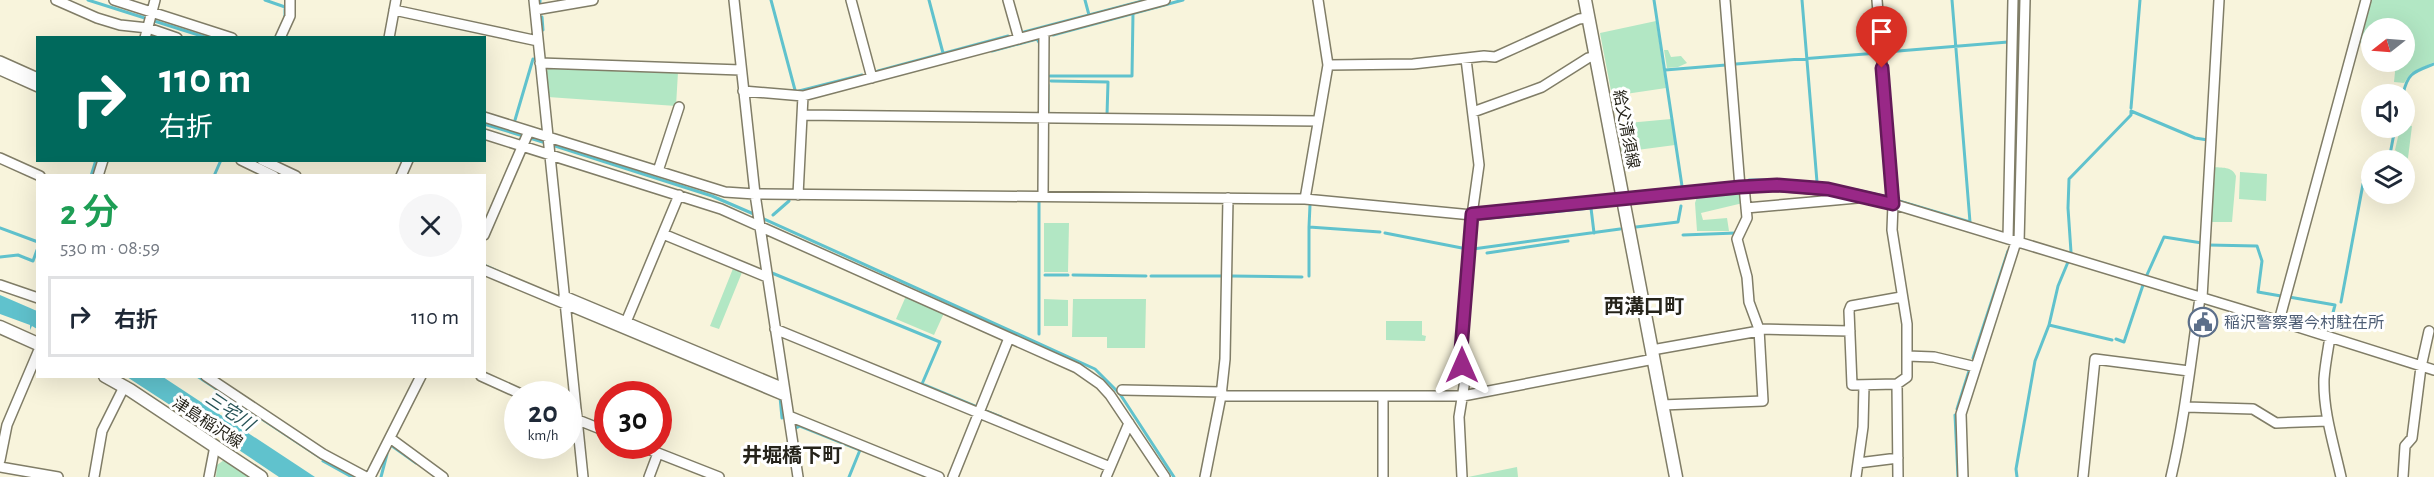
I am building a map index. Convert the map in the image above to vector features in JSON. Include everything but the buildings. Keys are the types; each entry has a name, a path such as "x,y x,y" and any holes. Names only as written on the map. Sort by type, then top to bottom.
{"main road":[{"name":"給父清須線","path":"1584,0 1676,477"},
{"path":"0,327 36,343"},
{"name":"津島稲沢線","path":"108,378 261,477"}],"street":[{"path":"56,0 112,22 149,24 220,36"},
{"path":"114,0 149,24 173,36"},
{"path":"149,24 155,0"},
{"path":"280,0 290,2 290,16 281,36"},
{"path":"388,36 396,0"},
{"path":"534,0 570,381"},
{"path":"535,10 593,0"},
{"path":"734,0 758,219 798,477"},
{"path":"851,0 872,78"},
{"path":"1008,0 1018,39"},
{"path":"743,91 803,96 1165,0"},
{"path":"1305,199 1328,66 1318,0"},
{"path":"1662,405 1763,401 1759,330 1749,302 1747,277 1737,239 1747,219 1725,0"},
{"path":"1877,0 1893,204 1892,230 1901,297 1906,314 1907,377 1897,384 1852,385 1849,311 1851,306 1901,297"},
{"path":"2013,0 2014,241"},
{"path":"1963,477 1961,414 2014,241 2025,0"},
{"path":"2171,477 2186,406 2189,370 2201,298 2219,0"},
{"path":"2279,321 2366,0"},
{"path":"394,10 538,41"},
{"path":"1328,66 1413,64 1484,56 1495,57 1520,48 1579,19 1588,18"},
{"path":"1043,196 1044,33"},
{"path":"1473,112 1542,87 1588,58 1596,56"},
{"path":"1462,477 1458,429 1465,380 1461,350 1472,214 1479,165 1466,59"},
{"path":"0,61 36,77"},
{"path":"540,63 741,70"},
{"path":"0,70 36,86"},
{"path":"798,195 803,96"},
{"path":"658,171 679,107"},
{"path":"802,115 1318,121"},
{"path":"486,118 526,138 679,195 758,219 1077,368 1100,384 1165,477"},
{"path":"486,134 526,138 658,171 725,192 755,194 1305,199 1472,214 1742,187 1777,185 1828,189 1893,204 2330,336 2434,370"},
{"path":"486,230 526,138"},
{"path":"0,158 36,174"},
{"path":"245,162 270,174"},
{"path":"266,162 292,174"},
{"path":"626,322 679,195"},
{"path":"1746,208 1865,197"},
{"path":"1205,477 1222,394 1228,198"},
{"path":"663,234 767,277"},
{"path":"486,271 626,322 676,346"},
{"path":"0,285 36,297"},
{"path":"564,300 785,392"},
{"path":"775,329 1110,467"},
{"path":"1122,390 1222,394 1463,396 1759,330 1850,331"},
{"path":"2403,477 2405,446 2412,438 2421,367 2429,331"},
{"path":"2330,336 2324,377 2328,421 2341,477"},
{"path":"953,477 1010,338"},
{"path":"1907,356 1934,357 1976,367"},
{"path":"0,460 7,425 36,357"},
{"path":"2083,477 2095,359 2189,370"},
{"path":"209,378 323,454 368,477 420,378"},
{"path":"485,378 504,387"},
{"path":"1897,384 1898,477"},
{"path":"1856,477 1863,427 1864,385"},
{"path":"94,477 102,431 124,387"},
{"path":"1383,396 1383,477"},
{"path":"2186,406 2253,409 2276,423 2328,421"},
{"path":"789,416 939,477"},
{"path":"1106,477 1129,423"},
{"path":"390,438 443,477"},
{"path":"209,477 215,446"},
{"path":"1858,463 1898,458"},
{"path":"580,459 583,477"},
{"path":"649,477 656,459"},
{"path":"672,459 719,477"},
{"path":"0,467 58,477"}],"green space":[{"path":"2369,0 2434,0 2434,62 2415,71 2415,18 2364,18"},
{"path":"1656,21 1666,88 1612,96 1600,33"},
{"path":"1664,50 1668,50 1671,57 1681,56 1687,63 1667,68"},
{"path":"549,68 678,72 676,106 548,97 546,72"},
{"path":"2395,72 2413,72 2404,83 2394,82"},
{"path":"1671,119 1675,145 1622,152 1617,124"},
{"path":"2398,138 2410,138 2409,150 2395,150"},
{"path":"2212,167 2229,169 2236,176 2232,222 2209,222"},
{"path":"2240,172 2267,174 2266,201 2239,199"},
{"path":"1742,193 1743,203 1701,213 1703,220 1727,218 1729,231 1697,231 1695,203 1697,197"},
{"path":"1044,223 1069,223 1068,272 1044,272"},
{"path":"734,266 743,270 719,329 710,326"},
{"path":"906,296 944,313 934,335 896,319"},
{"path":"1044,299 1068,300 1068,326 1044,326"},
{"path":"1073,299 1146,299 1145,348 1107,348 1107,337 1072,337"},
{"path":"1386,321 1422,321 1422,335 1426,336 1425,341 1386,340"},
{"path":"224,460 252,477 216,477 217,465"},
{"path":"1517,467 1518,477 1468,477"}],"water":[{"path":"0,295 36,311 36,328 32,326 30,330 30,325 0,314"},
{"path":"129,378 165,378 315,477 279,477 218,436 215,438 216,435"}],"waterway":[{"path":"88,0 202,36"},
{"path":"265,0 285,7 285,17"},
{"path":"771,0 795,90"},
{"path":"929,0 943,53"},
{"path":"1085,0 1089,15"},
{"path":"1024,32 1146,0"},
{"path":"1053,35 1183,0"},
{"path":"1654,0 1682,186"},
{"path":"1802,0 1817,182"},
{"path":"1899,201 1970,222 1952,0"},
{"path":"2013,234 2019,0"},
{"path":"2131,108 2140,0"},
{"path":"1050,76 1132,76 1133,13"},
{"path":"542,17 543,30"},
{"path":"878,71 1008,36"},
{"path":"992,51 1037,39 1040,44"},
{"path":"1886,52 2008,42"},
{"path":"1736,64 1878,53"},
{"path":"515,120 533,59"},
{"path":"2406,84 2413,74 2434,64"},
{"path":"1665,70 1726,65"},
{"path":"799,91 862,75"},
{"path":"1051,81 1108,82 1107,115"},
{"path":"1048,85 1048,111"},
{"path":"2071,252 2069,179 2131,115 2131,111 2195,138 2208,140"},
{"path":"486,125 546,143"},
{"path":"2391,150 2393,138"},
{"path":"552,145 712,196 756,215"},
{"path":"92,174 95,162"},
{"path":"215,174 220,162"},
{"path":"256,162 267,167"},
{"path":"1749,180 1819,184 1887,197"},
{"path":"2341,302 2361,195"},
{"path":"773,215 789,201"},
{"path":"1039,201 1039,334"},
{"path":"1310,205 1309,227 1380,232"},
{"path":"1636,227 1678,222 1681,206"},
{"path":"1490,218 1591,208 1594,233"},
{"path":"762,218 1095,369 1120,394 1174,477"},
{"path":"1309,227 1309,276"},
{"path":"0,228 36,241"},
{"path":"1473,246 1473,249 1620,229"},
{"path":"1385,233 1467,249"},
{"path":"1683,235 1736,233"},
{"path":"2146,277 2164,237 2202,243"},
{"path":"1487,253 1568,241"},
{"path":"2208,245 2257,246 2262,261 2258,292 2281,296"},
{"path":"1973,358 2008,251"},
{"path":"0,257 18,255 33,261 36,253"},
{"path":"2017,477 2016,469 2035,361 2049,325 2058,286 2068,262"},
{"path":"486,266 502,273"},
{"path":"772,273 940,342 922,384 977,407"},
{"path":"1045,275 1068,275"},
{"path":"1073,275 1146,276"},
{"path":"1151,276 1223,276"},
{"path":"1231,276 1302,277"},
{"path":"2116,339 2124,342 2143,285"},
{"path":"2289,297 2335,305 2328,332"},
{"path":"2049,325 2112,340"},
{"path":"1957,409 1969,371"},
{"name":"三宅川","path":"200,378 321,458"},
{"path":"780,397 782,418"},
{"path":"983,410 1001,417"},
{"path":"1955,415 1958,477"},
{"path":"796,428 800,426 860,450 849,477"},
{"path":"392,446 416,463"},
{"path":"381,477 387,454"},
{"path":"323,461 352,477"}],"place":[{"name":"稲沢警察署今村駐在所","path":"2203,322"}],"district":[{"name":"西溝口町","path":"1644,306"},
{"name":"井堀橋下町","path":"792,455"}],"route":[{"path":"1462,365 1461,350 1472,214 1777,185 1828,189 1893,204 1882,68"}]}
